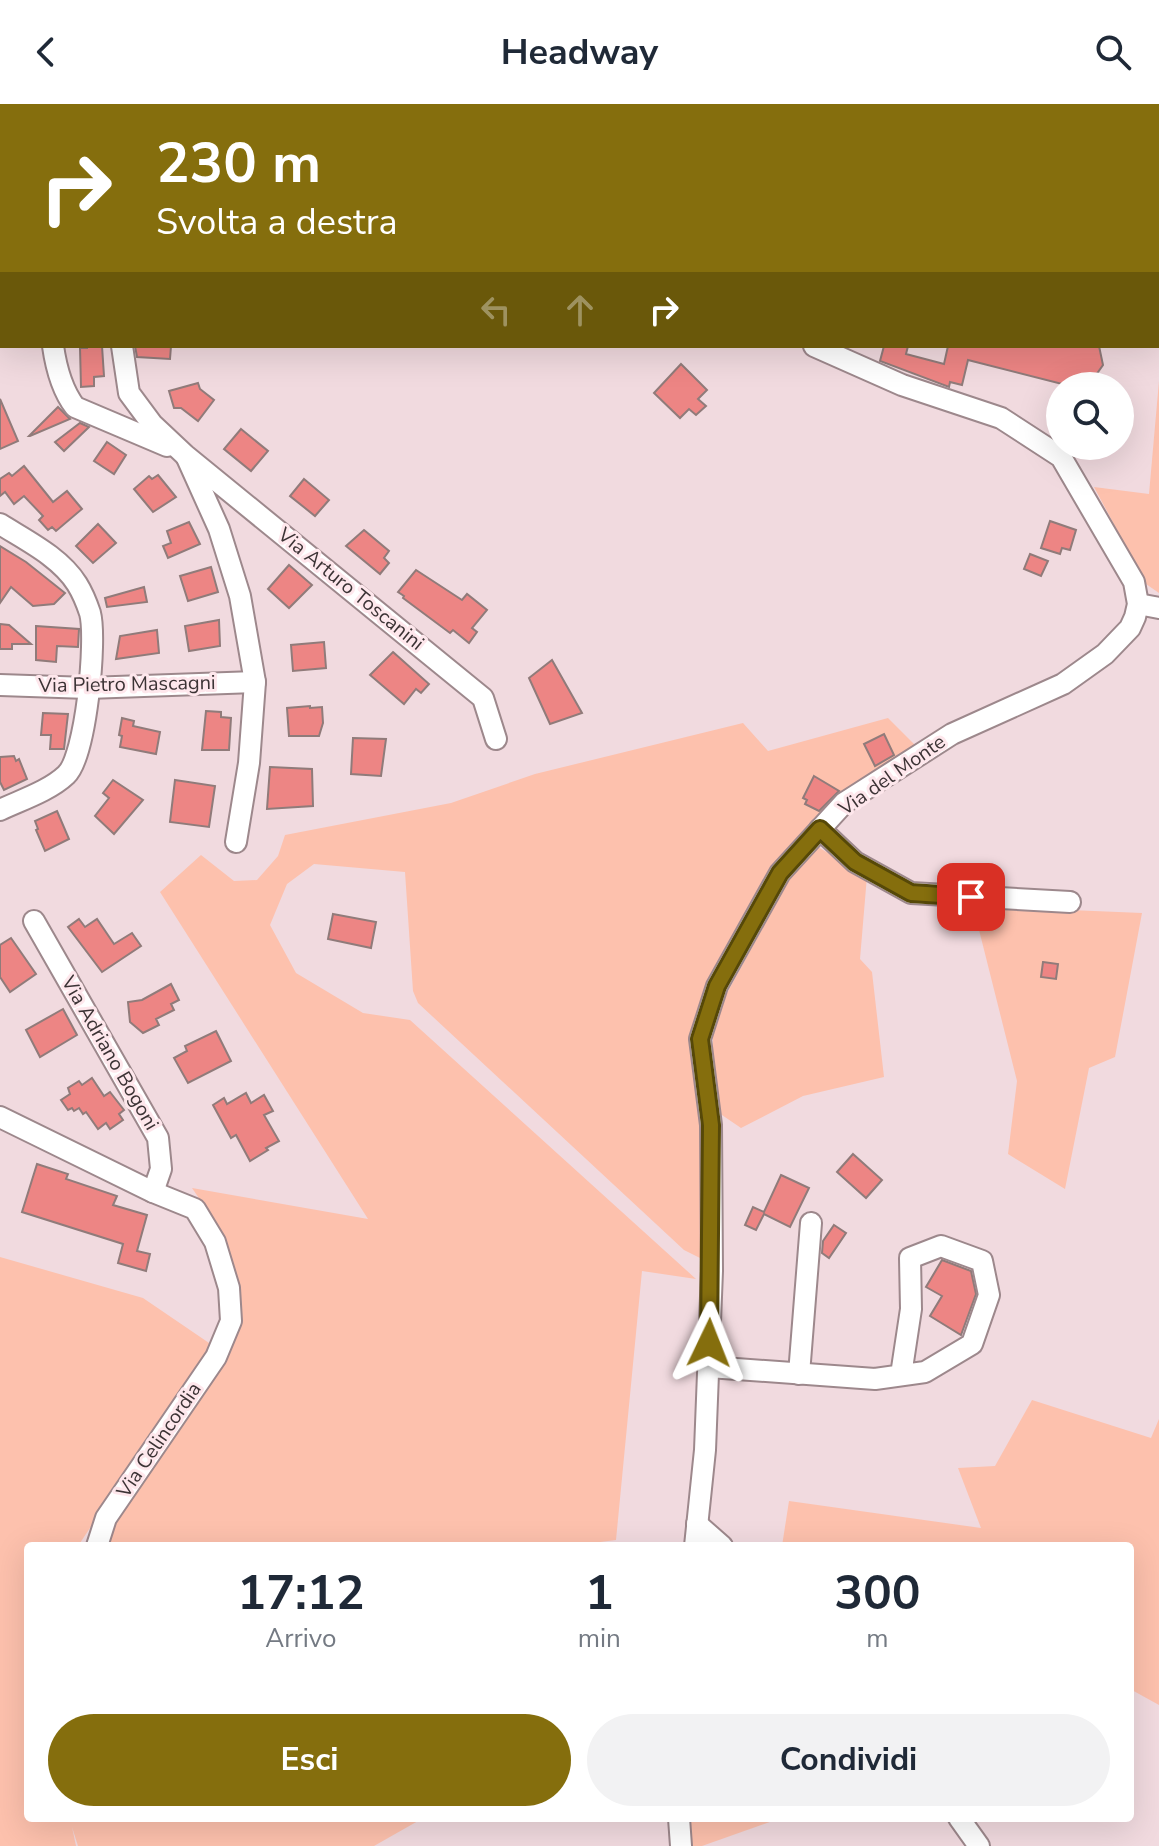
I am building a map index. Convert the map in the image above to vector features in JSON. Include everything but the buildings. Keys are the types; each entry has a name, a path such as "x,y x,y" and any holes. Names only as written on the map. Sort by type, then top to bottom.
{"street":[{"path":"53,348 56,367 69,400 75,407 185,455"},
{"path":"122,348 129,393 152,424 185,455 219,529 240,596 255,682 249,763 236,842"},
{"name":"Via del Monte","path":"695,1542 709,1367 712,1271 711,1125 700,1039 717,986 780,873 844,803 952,734 1063,684 1105,654 1149,606 1061,457 1001,418 902,385 819,348"},
{"name":"Via Arturo Toscanini","path":"185,455 483,698 496,739"},
{"path":"0,524 55,560 79,586 90,614 91,653 76,761 66,775 0,810"},
{"name":"Via Pietro Mascagni","path":"0,685 88,688 255,682"},
{"path":"820,829 855,862 911,893 1070,902"},
{"name":"Via Adriano Bogoni","path":"34,921 158,1138 161,1169 153,1192"},
{"path":"0,1117 153,1192"},
{"name":"Via Celincordia","path":"98,1542 106,1518 216,1357 231,1321 229,1288 215,1242 195,1209 153,1192"},
{"path":"799,1374 811,1223"},
{"path":"709,1367 875,1379 925,1372 972,1344 989,1295 982,1261 941,1246 910,1258 911,1309 901,1375"},
{"path":"697,1524 717,1542"},
{"path":"679,1822 681,1846"},
{"path":"962,1822 979,1846"}],"shaded area":[{"path":"1159,381 1159,593 1146,584 1094,487 1149,494"},
{"path":"888,718 915,745 817,824 708,986 702,1259 684,1250 418,1003 413,991 405,872 314,864 287,884 270,925 296,973 363,1013 410,1020 696,1279 642,1271 616,1540 108,1542 116,1517 227,1349 236,1278 224,1235 192,1188 368,1219 160,892 201,855 234,881 257,880 278,856 285,835 451,803 535,774 743,723 768,751"},
{"path":"818,847 867,876 860,959 872,972 884,1077 803,1096 741,1128 719,1113 712,1083 713,1035 726,995 791,876"},
{"path":"973,906 1142,913 1115,1057 1089,1068 1065,1189 1008,1154 1017,1081"},
{"path":"0,1257 143,1298 212,1345 81,1542 24,1542 24,1822 416,1822 374,1846 78,1846 72,1827 76,1846 0,1846"},
{"path":"1032,1400 1151,1438 1159,1419 1159,1705 1134,1691 1134,1542 783,1542 789,1501 981,1528 958,1468 995,1466"},
{"path":"689,1822 770,1822 702,1846 693,1846 689,1837"}],"route":[{"path":"709,1343 711,1125 700,1039 717,986 780,873 820,829 855,862 911,893 971,897"}]}
